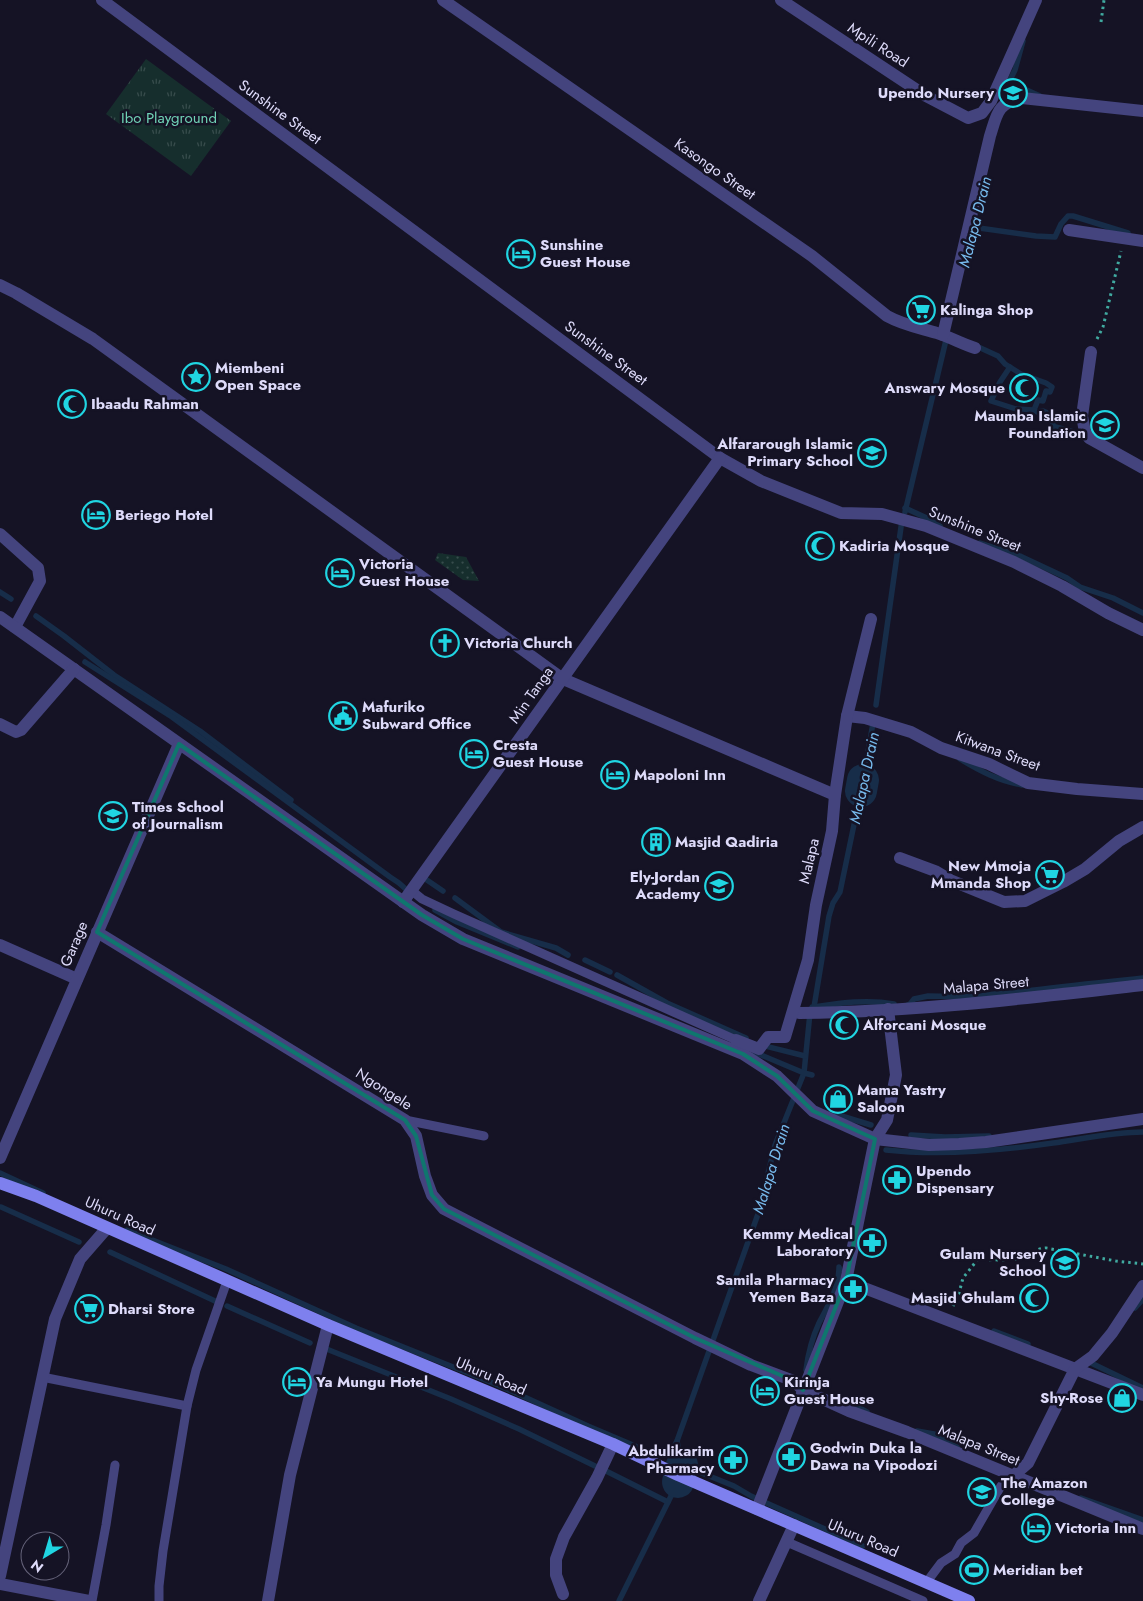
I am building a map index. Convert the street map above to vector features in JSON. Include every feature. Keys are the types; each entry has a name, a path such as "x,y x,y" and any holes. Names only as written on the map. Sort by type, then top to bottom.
{"main road":[{"name":"Uhuru Road","path":"0,1183 36,1196 328,1325 613,1444 678,1475 970,1601"}],"street":[{"name":"Sunshine Street","path":"102,0 720,458 761,481 841,513 882,514 926,526 1014,562 1143,630"},
{"name":"Kasongo Street","path":"443,0 812,256 887,316 900,323 943,335 975,348"},
{"name":"Mpili Road","path":"781,0 926,96 968,118 982,112 991,101 1036,0"},
{"path":"943,335 990,136 996,118 1004,104 1011,100 1022,98 1143,111"},
{"path":"1068,230 1143,241"},
{"path":"0,285 93,340 562,678 835,795"},
{"path":"1091,352 1082,416 1085,432 1089,438 1143,468"},
{"name":"Min Tanga","path":"403,902 720,458"},
{"path":"0,534 38,568 40,575 40,581 15,628"},
{"path":"0,617 422,915 463,939 742,1054 777,1076 813,1111 875,1139 929,1145 959,1144 986,1142 1143,1120"},
{"name":"Malapa","path":"736,1040 762,1044 768,1037 784,1037 808,960 816,905 832,831 835,795 847,716 871,619"},
{"path":"0,724 16,732 21,730 74,669"},
{"name":"Kitwana Street","path":"847,716 866,718 911,732 941,748 989,764 1028,783 1143,794"},
{"name":"Garage","path":"0,1158 179,744"},
{"path":"900,858 935,871 950,880 1004,902 1025,901 1085,869 1119,841 1143,827"},
{"name":"Ngongele","path":"97,932 405,1120 416,1136 425,1176 432,1195 444,1209 695,1338 751,1365 794,1380 803,1390"},
{"path":"0,945 77,979"},
{"name":"Malapa Street","path":"799,1014 988,1002 1143,985"},
{"path":"756,1508 846,1281 875,1139 887,1120 896,1075 888,1009"},
{"path":"736,1040 736,1044 742,1054"},
{"path":"0,1576 55,1319 80,1259 107,1228"},
{"path":"846,1281 1143,1395"},
{"path":"1013,1476 1028,1463 1075,1369 1100,1349 1143,1286"},
{"path":"268,1601 290,1475 328,1325"},
{"name":"Malapa Street","path":"803,1390 849,1411 907,1432 1143,1530"},
{"path":"563,1594 556,1575 556,1559 564,1537 597,1478 613,1444"},
{"path":"759,1601 794,1526"},
{"path":"0,1584 91,1601"}],"lane":[{"path":"411,890 422,899 454,914 736,1040"},
{"path":"405,1120 484,1136"},
{"path":"159,1601 158,1586 187,1406 196,1370 227,1281"},
{"path":"42,1377 187,1406"},
{"path":"91,1601 106,1525 115,1465"},
{"path":"926,1583 941,1563 955,1554 961,1543 974,1532 1001,1486 1013,1476"},
{"path":"787,1542 923,1601"}],"path":[{"path":"1101,22 1104,0"},
{"path":"1091,352 1103,327 1125,238"},
{"path":"948,1321 963,1278 978,1259 1002,1260 1028,1256 1037,1248 1046,1248 1143,1264"}],"highlighted area":[{"path":"179,744 422,915 463,939 743,1054 777,1076 813,1111 875,1139 846,1281 803,1390 794,1381 695,1338 444,1209 432,1195 416,1136 405,1120 97,932"}],"green space":[{"name":"Ibo Playground","path":"146,59 231,121 191,176 106,114"},
{"path":"438,553 466,557 479,581 463,580 435,560"}],"waterway":[{"name":"Malapa Drain","path":"1005,99 1023,41"},
{"path":"1009,82 1040,96"},
{"path":"972,227 1055,237 1061,224 1068,216 1073,216 1128,233"},
{"name":"Malapa Drain","path":"905,512 946,340"},
{"path":"974,345 998,356 1005,364 1021,374 1052,387 1050,392 1046,391 1043,401 1038,400 1034,410"},
{"path":"1010,367 991,401 1016,409 1043,411 1055,416 1052,426 1074,432 1086,438"},
{"path":"905,508 940,526"},
{"name":"Malapa Drain","path":"876,705 902,520"},
{"path":"980,543 1020,556 1067,578 1080,587 1113,598 1143,613"},
{"path":"0,592 11,599"},
{"path":"36,616 114,675 200,731 291,800"},
{"path":"85,662 172,717 409,892"},
{"name":"Malapa Drain","path":"863,780 873,723 875,722"},
{"path":"960,759 990,775 1022,785"},
{"name":"Malapa Drain","path":"861,791 863,780"},
{"name":"Malapa Drain","path":"861,791 840,892 833,903 829,916 814,1007 812,1007 810,1013 804,1073 775,1145 758,1214 677,1441 682,1465 734,1486 751,1496 863,1546"},
{"path":"421,876 443,891"},
{"path":"455,898 501,932 556,948 568,955"},
{"path":"435,910 457,922 518,947"},
{"path":"585,960 610,972"},
{"path":"617,975 667,1003 746,1038"},
{"path":"905,1006 914,999 928,996 978,997 1143,978"},
{"path":"814,1007 864,1002 894,1004"},
{"path":"761,1045 805,1056"},
{"path":"754,1052 812,1075"},
{"path":"835,1114 871,1125"},
{"path":"886,1150 949,1153 1032,1146 1109,1134 1143,1132"},
{"path":"911,1135 945,1137 989,1136"},
{"path":"0,1173 43,1193"},
{"path":"1,1207 79,1242"},
{"path":"127,1230 226,1269 356,1328 498,1385 647,1451 672,1450 677,1441"},
{"path":"110,1252 215,1301"},
{"path":"806,1370 814,1334 835,1289 839,1267 840,1270"},
{"path":"1135,1308 1143,1299"},
{"path":"227,1306 310,1343"},
{"path":"994,1331 1028,1344"},
{"path":"324,1348 451,1399 595,1466"},
{"path":"1089,1362 1143,1388"},
{"path":"841,1402 854,1405 867,1412"},
{"path":"917,1431 934,1434 957,1447"},
{"name":"Malapa Drain","path":"678,1482 682,1465"},
{"path":"606,1471 668,1502"},
{"name":"Malapa Drain","path":"619,1601 678,1482"},
{"path":"1081,1498 1143,1520"}],"place":[{"name":"Upendo Nursery","path":"1013,93"},
{"name":"Sunshine Guest House","path":"521,254"},
{"name":"Kalinga Shop","path":"921,310"},
{"name":"Miembeni Open Space","path":"196,377"},
{"name":"Answary Mosque","path":"1024,388"},
{"name":"Ibaadu Rahman","path":"72,404"},
{"name":"Maumba Islamic Foundation","path":"1105,425"},
{"name":"Alfararough Islamic Primary School","path":"872,453"},
{"name":"Beriego Hotel","path":"96,515"},
{"name":"Kadiria Mosque","path":"820,546"},
{"name":"Victoria Guest House","path":"340,573"},
{"name":"Victoria Church","path":"445,643"},
{"name":"Mafuriko Subward Office","path":"343,716"},
{"name":"Cresta Guest House","path":"474,754"},
{"name":"Mapoloni Inn","path":"615,775"},
{"name":"Times School of Journalism","path":"113,816"},
{"name":"Masjid Qadiria","path":"656,842"},
{"name":"New Mmoja Mmanda Shop","path":"1050,875"},
{"name":"Ely-Jordan Academy","path":"719,886"},
{"name":"Alforcani Mosque","path":"844,1025"},
{"name":"Mama Yastry Saloon","path":"838,1099"},
{"name":"Upendo Dispensary","path":"897,1180"},
{"name":"Kemmy Medical Laboratory","path":"872,1243"},
{"name":"Gulam Nursery School","path":"1065,1263"},
{"name":"Samila Pharmacy Yemen Baza","path":"853,1289"},
{"name":"Masjid Ghulam","path":"1034,1298"},
{"name":"Dharsi Store","path":"89,1309"},
{"name":"Ya Mungu Hotel","path":"297,1382"},
{"name":"Kirinja Guest House","path":"765,1391"},
{"name":"Shy-Rose","path":"1122,1398"},
{"name":"Godwin Duka la Dawa na Vipodozi","path":"791,1457"},
{"name":"Abdulikarim Pharmacy","path":"733,1460"},
{"name":"The Amazon College","path":"982,1492"},
{"name":"Victoria Inn","path":"1036,1528"},
{"name":"Meridian bet","path":"974,1570"}]}
